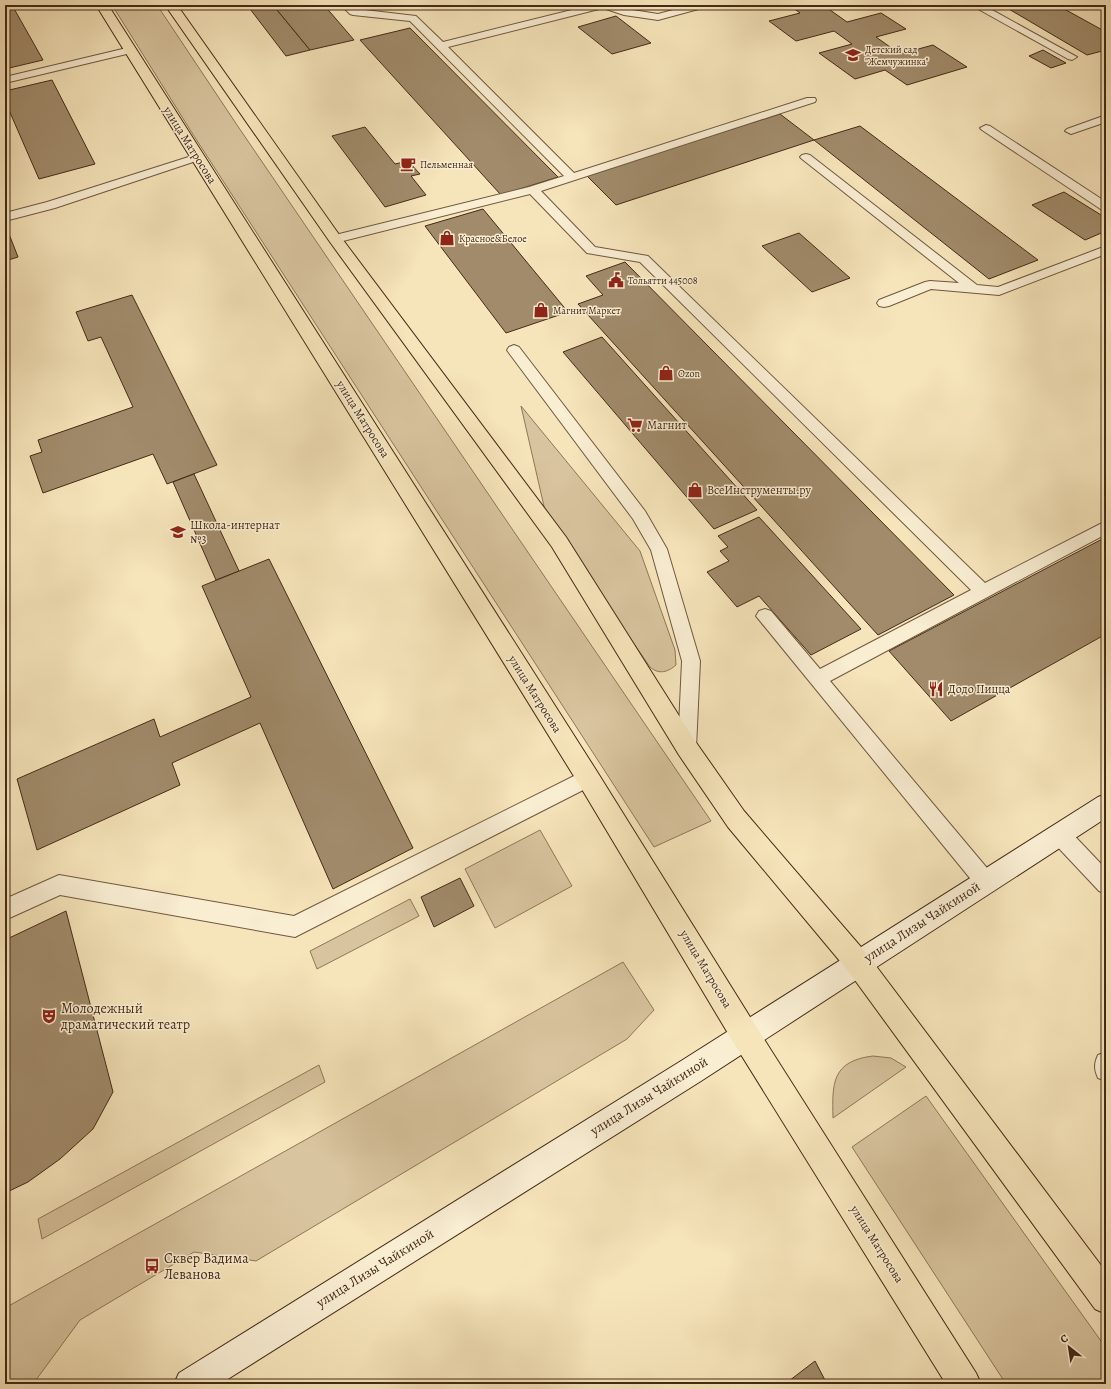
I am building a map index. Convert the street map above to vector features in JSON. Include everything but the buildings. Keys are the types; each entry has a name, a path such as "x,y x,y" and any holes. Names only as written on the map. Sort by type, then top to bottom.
{"main road":[{"name":"улица Матросова","path":"102,5 588,778 745,1035 965,1384"},
{"path":"174,6 335,239 559,542 687,748 736,819 858,963 1106,1298"},
{"name":"улица Лизы Чайкиной","path":"190,1384 691,1071 985,881 1106,805"}],"lane":[{"path":"346,5 353,12 413,18 571,177"},
{"path":"441,46 604,5 624,12 658,17 703,5"},
{"path":"976,5 1072,58"},
{"path":"5,80 131,50"},
{"path":"335,239 533,190 811,100"},
{"path":"1071,130 1106,118"},
{"path":"986,128 1106,207"},
{"path":"5,217 51,205 198,157"},
{"path":"806,157 974,289"},
{"path":"533,190 591,250 644,259 984,592"},
{"path":"884,304 930,285 999,291 1106,250"},
{"path":"514,350 639,515 659,549 691,661 687,748"},
{"path":"818,679 1106,527"},
{"path":"765,616 985,881"},
{"path":"6,905 59,885 295,927 588,778"},
{"path":"1059,834 1106,884"},
{"path":"1106,1063 1106,1070"}],"shaded area":[{"path":"112,5 157,5 237,125 711,821 654,847 194,136"},
{"path":"521,406 640,551 675,650 676,665 667,671 660,672 650,667 546,515"},
{"path":"540,830 572,886 495,928 465,869"},
{"path":"410,899 419,916 317,969 310,951"},
{"path":"623,962 654,1010 627,1039 256,1261 194,1252 80,1320 33,1384 5,1384 5,1308"},
{"path":"873,1056 891,1058 906,1067 833,1118 833,1094 837,1076 849,1063"},
{"path":"319,1065 325,1082 42,1239 38,1219"},
{"path":"926,1096 1106,1348 1106,1384 1006,1384 852,1147"}],"place":[{"name":"Детский сад \"Жемчужинка\"","path":"853,55"},
{"name":"Пельменная","path":"408,164"},
{"name":"Красное&Белое","path":"447,238"},
{"name":"Тольятти 445008","path":"616,280"},
{"name":"Магнит Маркет","path":"541,310"},
{"name":"Ozon","path":"666,373"},
{"name":"Магнит","path":"635,425"},
{"name":"ВсеИнструменты.ру","path":"695,490"},
{"name":"Школа-интернат №3","path":"178,532"},
{"name":"Додо Пицца","path":"936,689"},
{"name":"Молодежный драматический театр","path":"49,1016"},
{"name":"Сквер Вадима Леванова","path":"152,1266"}]}
